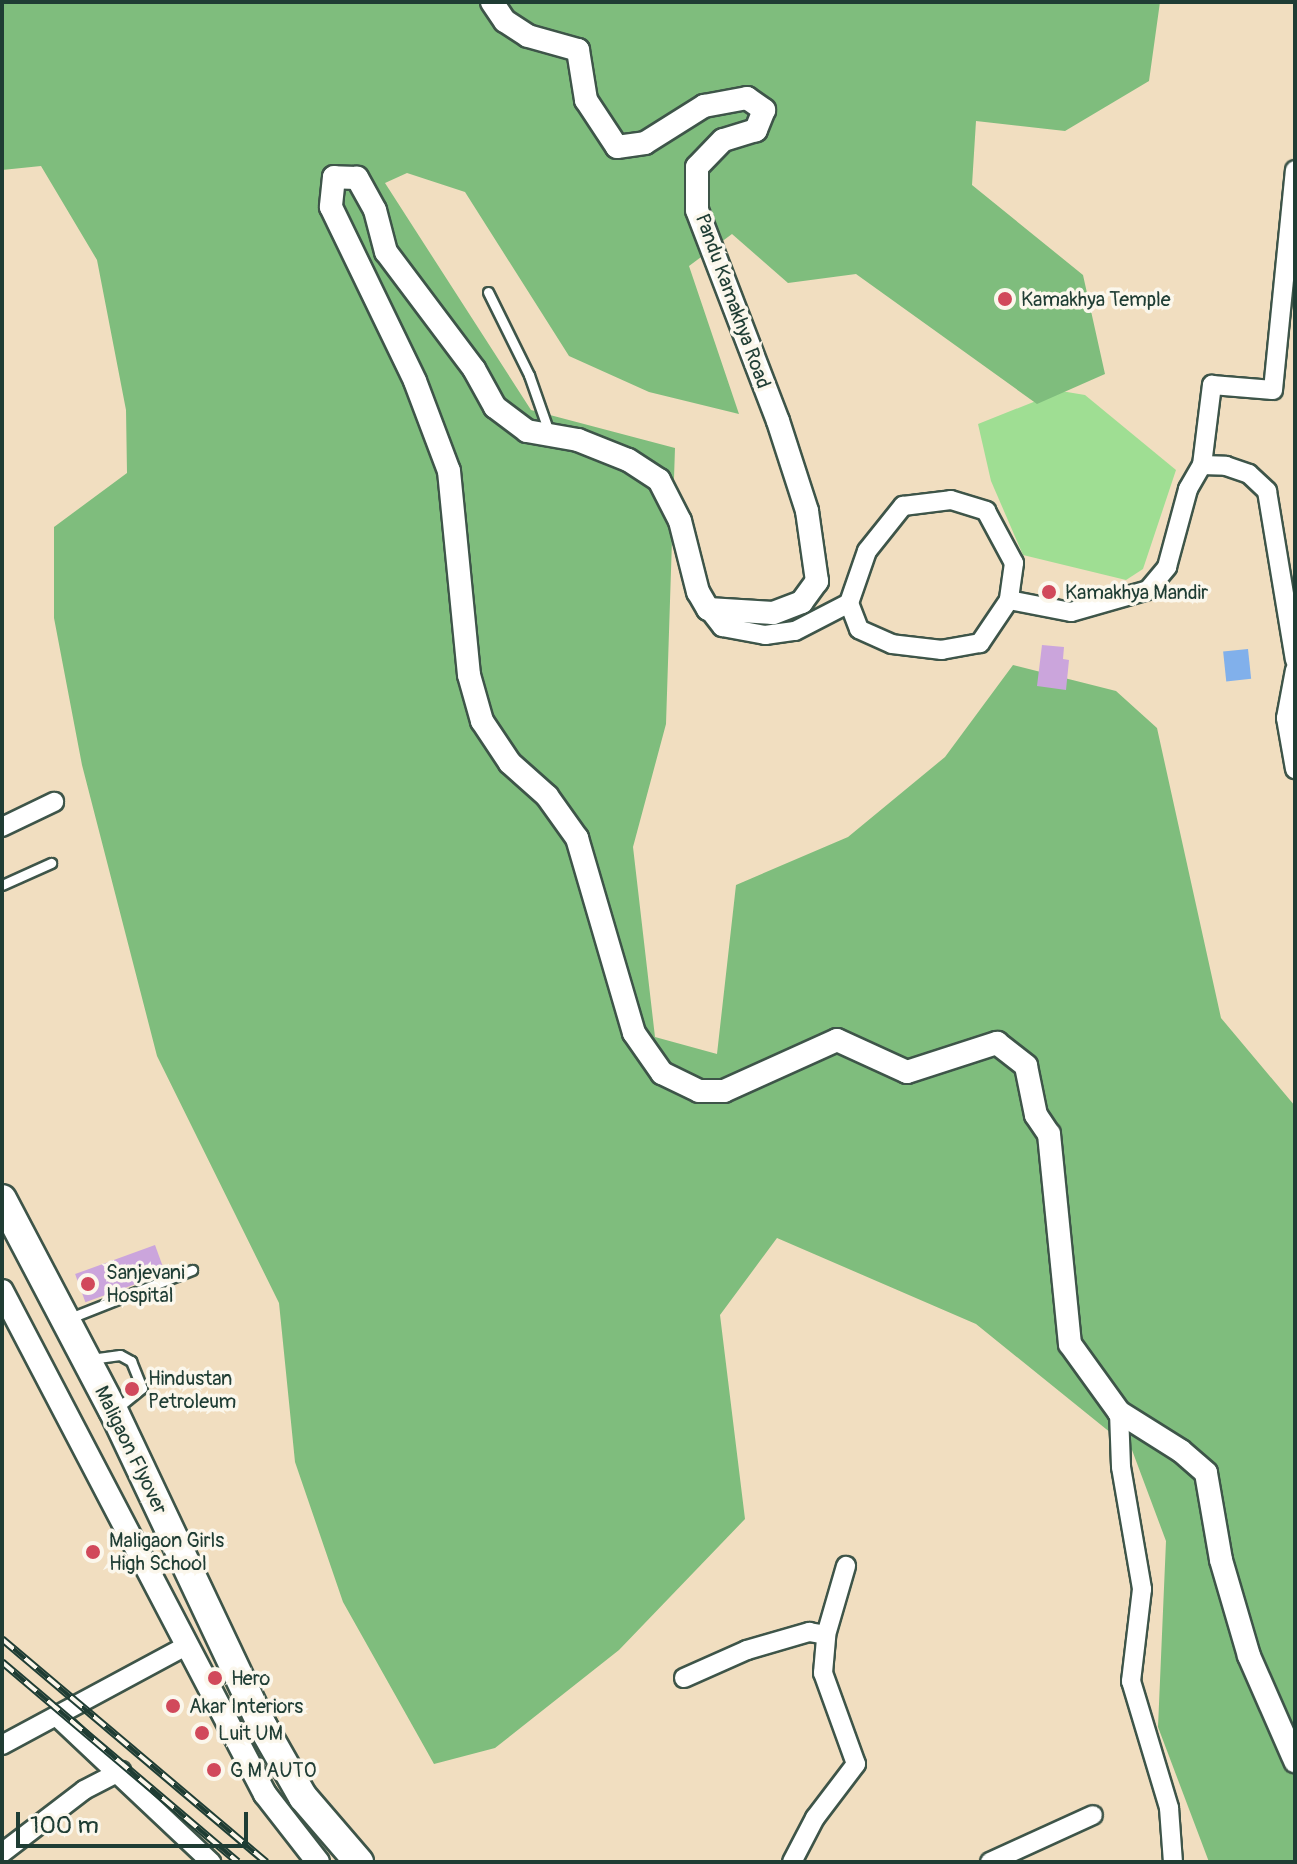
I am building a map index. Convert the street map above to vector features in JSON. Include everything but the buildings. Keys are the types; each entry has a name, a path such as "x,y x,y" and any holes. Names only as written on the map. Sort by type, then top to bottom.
{"main road":[{"name":"Maligaon Flyover","path":"2,1199 113,1410 263,1727 303,1797 359,1862"},
{"name":"Maligaon Flyover","path":"2,1240 108,1441 251,1740 295,1815 335,1862"}],"street":[{"name":"Pandu Kamakhya Road","path":"492,2 505,21 528,36 578,50 586,100 617,147 645,143 704,106 747,98 764,110 756,130 723,140 697,167 697,210 778,421 807,511 817,581 802,602 773,613 708,609"},
{"path":"1009,600 1071,612 1148,590 1167,567 1188,489 1202,465 1212,385 1273,390 1295,170"},
{"path":"849,603 795,631 765,635 722,627 698,592 680,521 659,480 603,450 527,431 495,407 474,369 386,252 375,210 357,178 334,177 331,207 415,381 449,471 469,675 482,721 510,763 547,796 577,838 634,1033 662,1073 699,1091 724,1091 837,1040 907,1072 997,1043 1026,1066 1036,1115 1049,1134 1070,1344 1119,1412 1181,1451 1206,1473 1221,1560 1249,1656 1295,1761"},
{"path":"1202,465 1249,474 1267,491 1295,660"},
{"path":"951,500 986,511 1014,563 1009,600 980,643 942,650 892,644 859,629 849,603 867,551 903,506 951,500"},
{"path":"1295,670 1286,718 1295,769"},
{"path":"2,827 54,802"},
{"path":"2,1186 98,1358 293,1765 349,1840 373,1862"},
{"path":"2,1291 184,1647 265,1794 318,1862"},
{"path":"1119,1412 1121,1467 1142,1589 1131,1681 1169,1808 1173,1862"},
{"path":"792,1862 815,1818 856,1764 823,1673 826,1635 846,1566"},
{"path":"684,1678 761,1645 809,1632 826,1635"},
{"path":"2,1745 184,1647"},
{"path":"57,1717 121,1771 211,1862"},
{"path":"2,1853 84,1790 121,1771"},
{"path":"990,1862 1093,1815"}],"lane":[{"path":"488,292 529,375 549,435"},
{"path":"2,885 51,863"},
{"path":"75,1316 192,1270"}],"green space":[{"path":"2,2 1160,2 1149,81 1065,131 976,121 972,185 1083,275 1105,374 1037,404 856,274 788,283 732,234 689,266 739,414 649,392 569,356 465,192 407,173 385,183 531,410 675,448 666,724 633,847 655,1037 717,1054 736,885 848,837 945,757 1013,665 1116,691 1157,728 1221,1018 1295,1106 1295,1862 1209,1862 1158,1727 1166,1541 1132,1450 976,1324 777,1238 720,1315 745,1519 619,1650 495,1748 434,1764 343,1602 295,1462 279,1303 157,1056 82,765 54,618 54,527 127,473 126,410 97,260 41,166 2,170"},
{"path":"1061,391 1085,395 1176,470 1143,569 1126,580 1023,555 991,481 978,424"}],"water":[{"path":"1248,649 1251,679 1226,681 1223,652"}],"railway":[{"path":"2,1639 266,1862"},
{"path":"2,1662 238,1862"}],"place":[{"name":"Kamakhya Temple","path":"1005,299"},
{"name":"Kamakhya Mandir","path":"1049,592"},
{"name":"Sanjevani Hospital","path":"88,1284"},
{"name":"Hindustan Petroleum","path":"132,1389"},
{"name":"Maligaon Girls High School","path":"93,1552"},
{"name":"Hero","path":"215,1678"},
{"name":"Akar Interiors","path":"173,1706"},
{"name":"Luit UM","path":"202,1733"},
{"name":"G M AUTO","path":"214,1770"}]}
